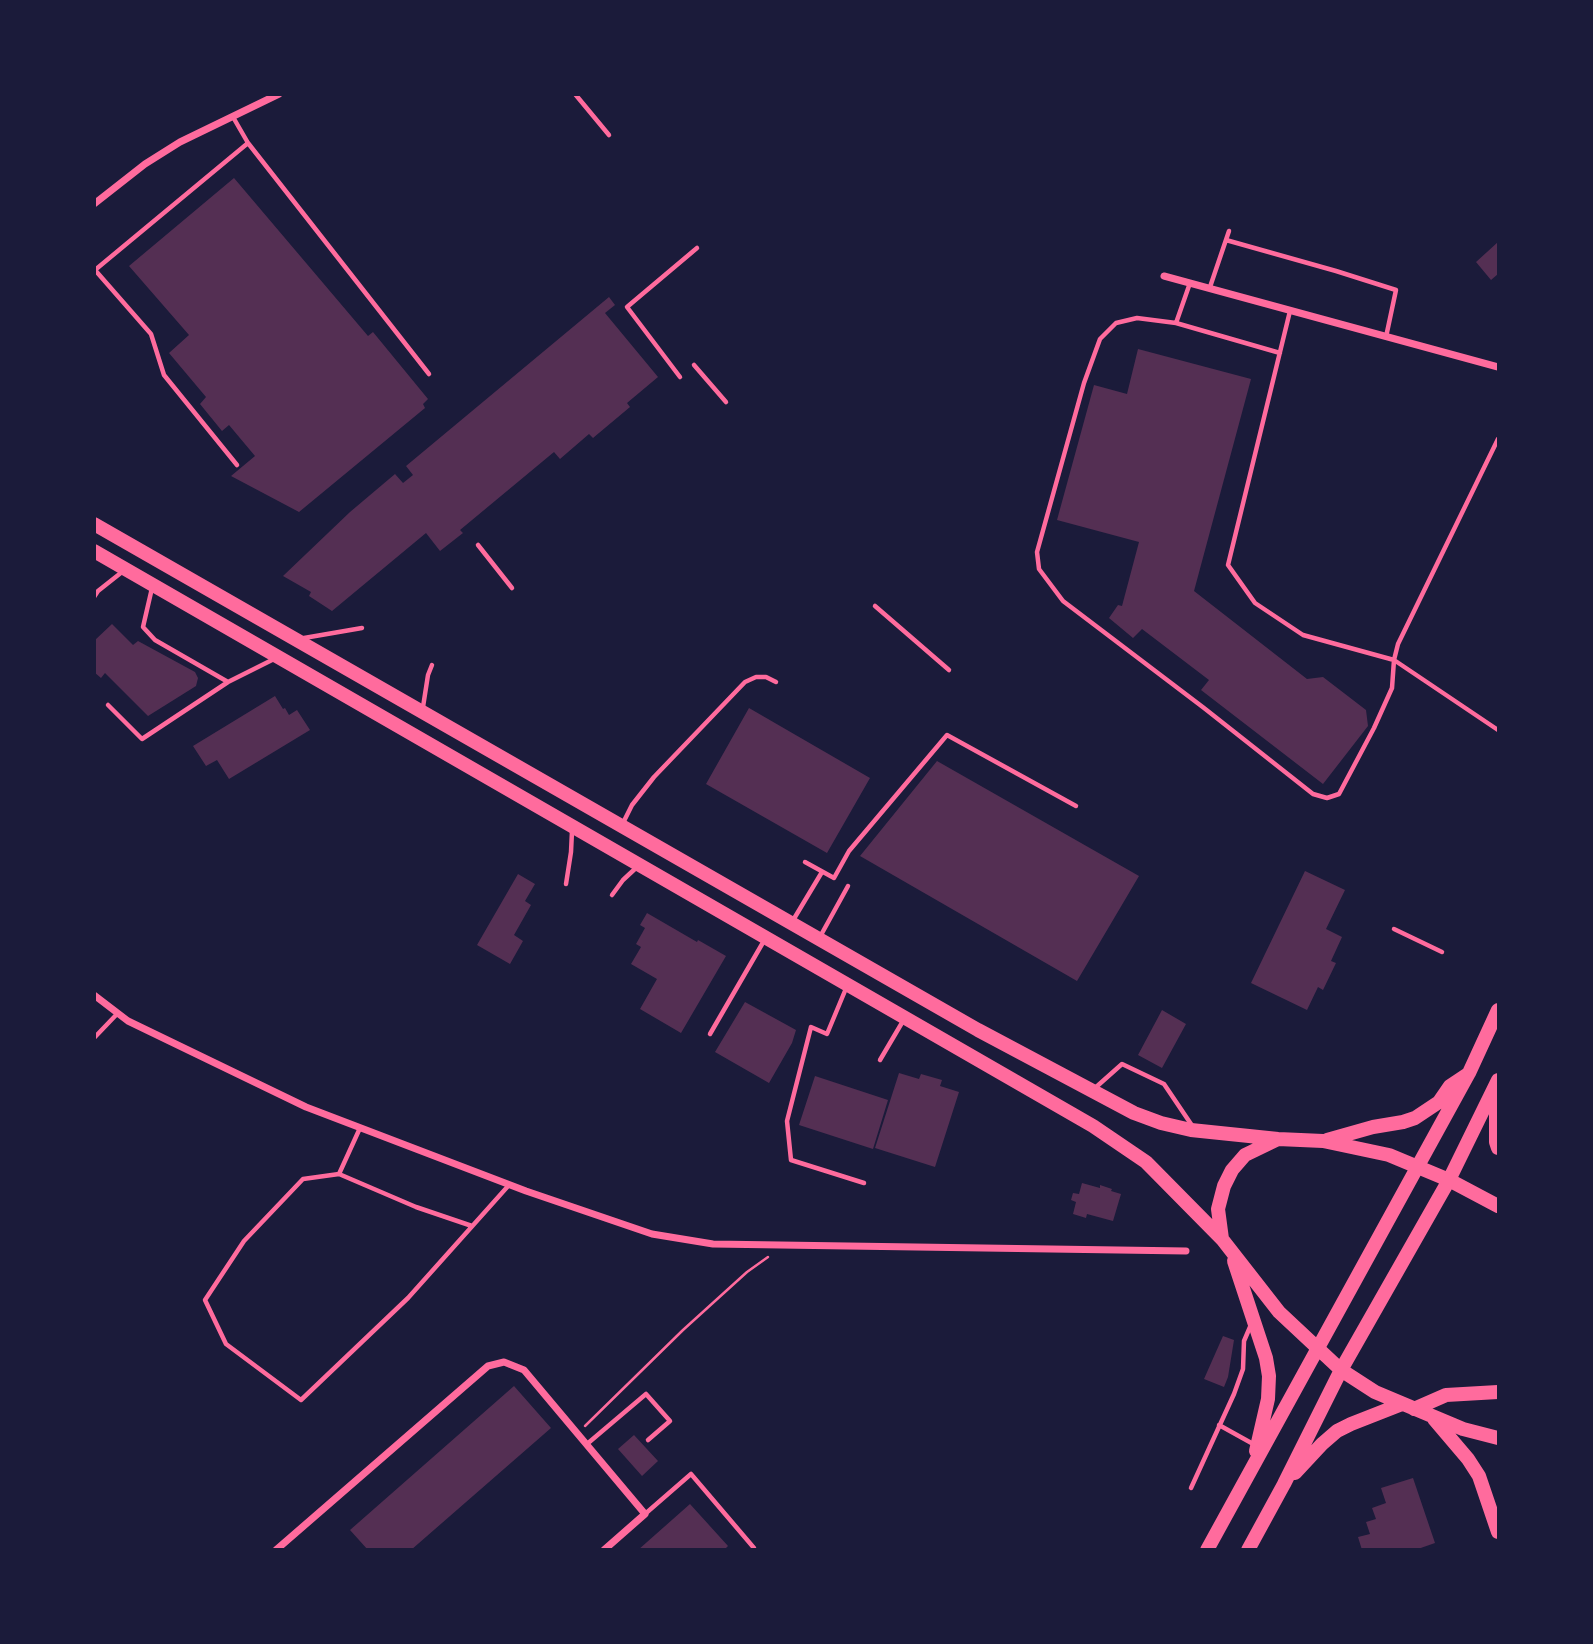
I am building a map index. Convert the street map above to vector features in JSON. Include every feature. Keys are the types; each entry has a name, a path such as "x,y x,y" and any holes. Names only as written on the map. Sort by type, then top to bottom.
{"main road":[{"path":"94,524 978,1030 1134,1113 1196,1131 1323,1141 1388,1155 1449,1180 1499,1206"},
{"path":"94,551 1093,1126 1146,1162 1226,1245 1279,1312 1341,1370 1375,1392 1463,1430 1499,1438"},
{"path":"1207,1549 1469,1073 1499,1010"},
{"path":"1323,1141 1415,1118 1439,1102 1450,1086 1469,1073"},
{"path":"1497,1083 1496,1142 1499,1148"},
{"path":"1248,1549 1341,1370 1449,1180 1497,1083"},
{"path":"1251,1471 1268,1399 1269,1376 1254,1320 1226,1245 1218,1209 1224,1186 1232,1170 1245,1155 1278,1139"},
{"path":"1284,1484 1322,1444 1351,1424 1446,1395 1499,1392"},
{"path":"1431,1416 1455,1442 1479,1476 1499,1532"}],"street":[{"path":"94,204 180,142 279,94"},
{"path":"1164,276 1499,367"},
{"path":"94,995 128,1021 306,1107 509,1184 652,1234 713,1244 1186,1251"},
{"path":"276,1549 488,1366 504,1362 524,1370 645,1514 604,1549"}],"lane":[{"path":"575,94 609,135"},
{"path":"233,117 248,143 429,374"},
{"path":"237,465 164,375 151,334 95,270 248,143"},
{"path":"1210,287 1229,231"},
{"path":"1226,240 1396,290 1386,337"},
{"path":"680,377 627,307 696,248"},
{"path":"1177,323 1190,282"},
{"path":"1290,311 1228,565 1255,603 1303,635 1394,660 1499,730"},
{"path":"1280,353 1177,323 1137,318 1116,323 1100,339 1084,383 1037,552 1039,569 1063,601 1313,794 1327,798 1339,794 1374,728 1392,688 1398,644 1499,439"},
{"path":"694,365 726,402"},
{"path":"478,545 512,588"},
{"path":"94,597 126,569"},
{"path":"153,584 143,628 155,640 228,682"},
{"path":"875,606 949,670"},
{"path":"296,639 362,628"},
{"path":"108,705 142,739 228,682 278,657"},
{"path":"423,712 432,665"},
{"path":"622,826 632,805 654,777 745,682 756,677 766,677 776,682"},
{"path":"805,862 834,878 849,851 947,735 1076,806"},
{"path":"566,884 572,826"},
{"path":"612,895 639,865"},
{"path":"791,923 822,872"},
{"path":"819,939 848,886"},
{"path":"1394,929 1442,952"},
{"path":"710,1034 766,938"},
{"path":"847,985 827,1034 811,1027 787,1121 791,1160 864,1183"},
{"path":"94,1038 118,1013"},
{"path":"880,1060 905,1018"},
{"path":"1092,1091 1122,1064 1164,1084 1196,1131"},
{"path":"339,1174 360,1128"},
{"path":"472,1226 416,1207 339,1174 303,1180 244,1241 205,1300 226,1345 301,1400 408,1298 472,1226 509,1184"},
{"path":"1191,1488 1234,1394 1243,1369 1244,1342 1254,1320"},
{"path":"587,1444 646,1394 670,1421 648,1440"},
{"path":"1219,1425 1257,1446"},
{"path":"645,1514 691,1474 753,1549"}],"path":[{"path":"578,1433 683,1330 747,1272 786,1245"}],"building":[{"path":"234,178 368,336 373,332 428,399 423,404 425,408 299,512 231,476 255,456 229,425 222,431 200,404 206,397 169,353 189,335 129,266"},
{"path":"1498,242 1498,274 1491,280 1476,262"},
{"path":"609,297 615,305 605,313 658,377 627,403 630,407 593,438 589,434 560,459 554,452 460,530 463,533 440,551 426,533 332,611 309,596 311,592 283,576 350,512 395,474 403,483 413,475 406,466"},
{"path":"1138,349 1251,379 1194,591 1307,679 1323,677 1366,710 1368,726 1323,784 1201,690 1209,680 1142,629 1133,638 1109,618 1118,605 1122,606 1139,542 1057,520 1094,385 1127,394"},
{"path":"112,624 133,645 138,641 195,672 198,678 196,686 148,716 105,673 101,678 94,672 94,641"},
{"path":"275,696 289,715 297,710 310,730 229,779 217,760 206,766 193,746"},
{"path":"749,708 870,778 827,853 706,784"},
{"path":"937,761 1139,876 1077,981 860,856"},
{"path":"1305,871 1345,890 1326,929 1342,937 1331,961 1336,963 1323,990 1318,987 1307,1010 1251,983"},
{"path":"518,874 535,884 525,901 531,905 514,935 523,941 510,964 477,945"},
{"path":"647,913 726,956 681,1033 640,1009 657,979 631,964 641,947 636,944 645,928 640,925"},
{"path":"745,1002 796,1030 792,1043 769,1083 715,1052"},
{"path":"1162,1010 1186,1024 1162,1068 1138,1055"},
{"path":"899,1073 919,1079 921,1074 942,1080 940,1086 959,1092 935,1167 875,1148"},
{"path":"815,1076 888,1100 873,1149 799,1125"},
{"path":"1082,1183 1100,1188 1100,1185 1121,1194 1113,1221 1087,1214 1086,1218 1073,1214 1076,1202 1071,1200 1073,1193 1079,1194"},
{"path":"1223,1336 1234,1340 1224,1387 1204,1379"},
{"path":"514,1386 551,1428 411,1550 368,1550 350,1530"},
{"path":"634,1435 658,1461 642,1476 618,1449"},
{"path":"1413,1478 1435,1543 1415,1550 1362,1550 1358,1537 1370,1534 1366,1522 1376,1519 1372,1508 1386,1503 1381,1488"},
{"path":"690,1504 728,1546 724,1550 638,1550"}]}
